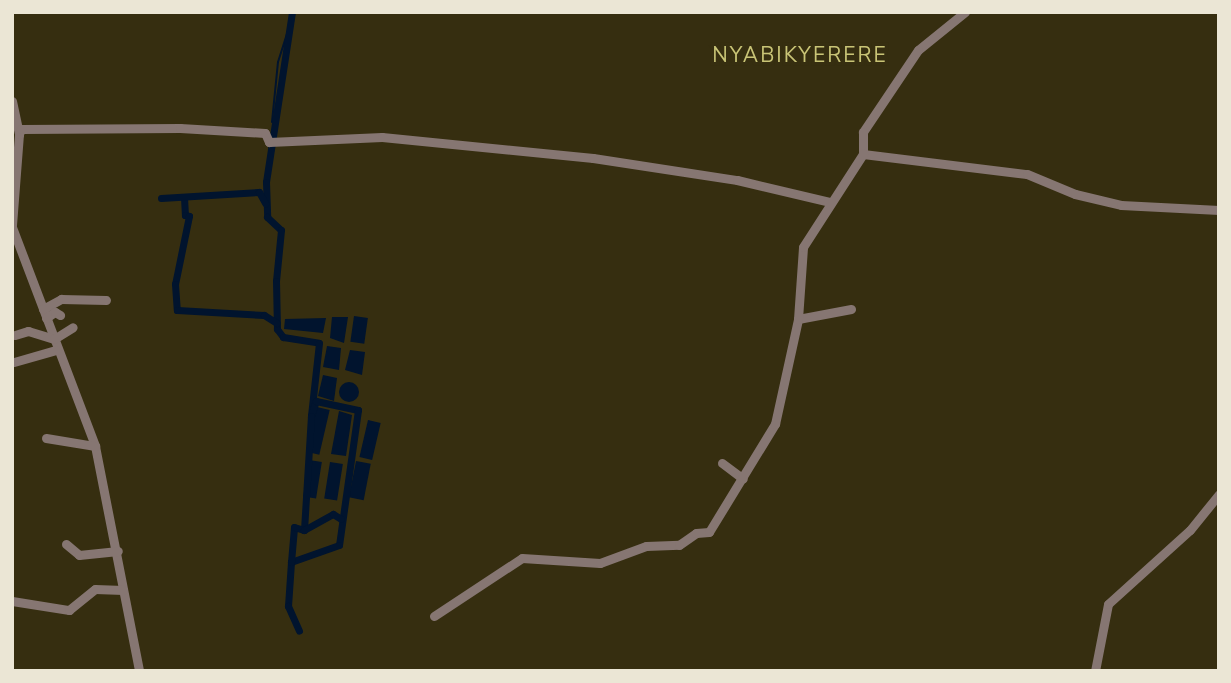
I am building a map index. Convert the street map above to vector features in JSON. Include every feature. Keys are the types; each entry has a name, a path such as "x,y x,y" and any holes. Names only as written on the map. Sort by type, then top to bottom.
{"street":[{"path":"434,616 522,558 600,563 646,546 679,545 696,533 709,532 775,424 798,319 803,247 863,154 863,132 918,50 965,12"},
{"path":"12,101 19,134 12,226 15,248 45,313 95,446 118,551 122,590 139,671"},
{"path":"19,134 21,129 180,128 265,133 269,142 391,137 593,158 737,180 830,202"},
{"path":"863,154 1027,174 1075,194 1122,205 1219,210"},
{"path":"45,313 61,299 106,300"},
{"path":"798,319 851,309"},
{"path":"45,313 55,312 60,315"},
{"path":"15,335 28,331 54,339 73,327"},
{"path":"14,362 57,350"},
{"path":"47,438 95,446"},
{"path":"722,463 743,479"},
{"path":"1095,671 1108,604 1190,530 1219,494"},
{"path":"66,544 79,555 118,551"},
{"path":"12,601 69,610 95,589 122,590"}],"water":[{"path":"354,316 368,318 364,344 350,342"},
{"path":"332,317 348,317 344,343 330,338"},
{"path":"326,318 323,333 284,329 285,319"},
{"path":"327,346 341,348 339,370 323,367"},
{"path":"350,350 365,352 362,375 345,370"},
{"path":"323,375 337,378 334,401 318,396"},
{"path":"345,382 353,382 359,392 353,402 345,402 339,396 339,388"},
{"path":"317,407 330,410 319,455 307,452"},
{"path":"339,411 352,415 346,456 331,454"},
{"path":"368,420 381,423 372,460 359,457"},
{"path":"309,460 322,462 316,499 303,497"},
{"path":"356,461 371,464 364,500 349,497"},
{"path":"330,462 343,464 337,501 324,499"}],"waterway":[{"path":"292,12 266,182 267,217 281,230 276,281 277,329 283,337 319,343 311,416 316,401 358,410 339,545 291,562 288,606 299,631"},
{"path":"272,122 278,62 294,12"},
{"path":"161,198 259,192 265,203"},
{"path":"184,197 185,215 189,216 175,284 177,310 264,315 277,323"},
{"path":"304,530 311,416"},
{"path":"291,562 294,527 304,530 333,514 341,519"}],"district":[{"name":"NYABIKYERERE","path":"800,55"}]}
